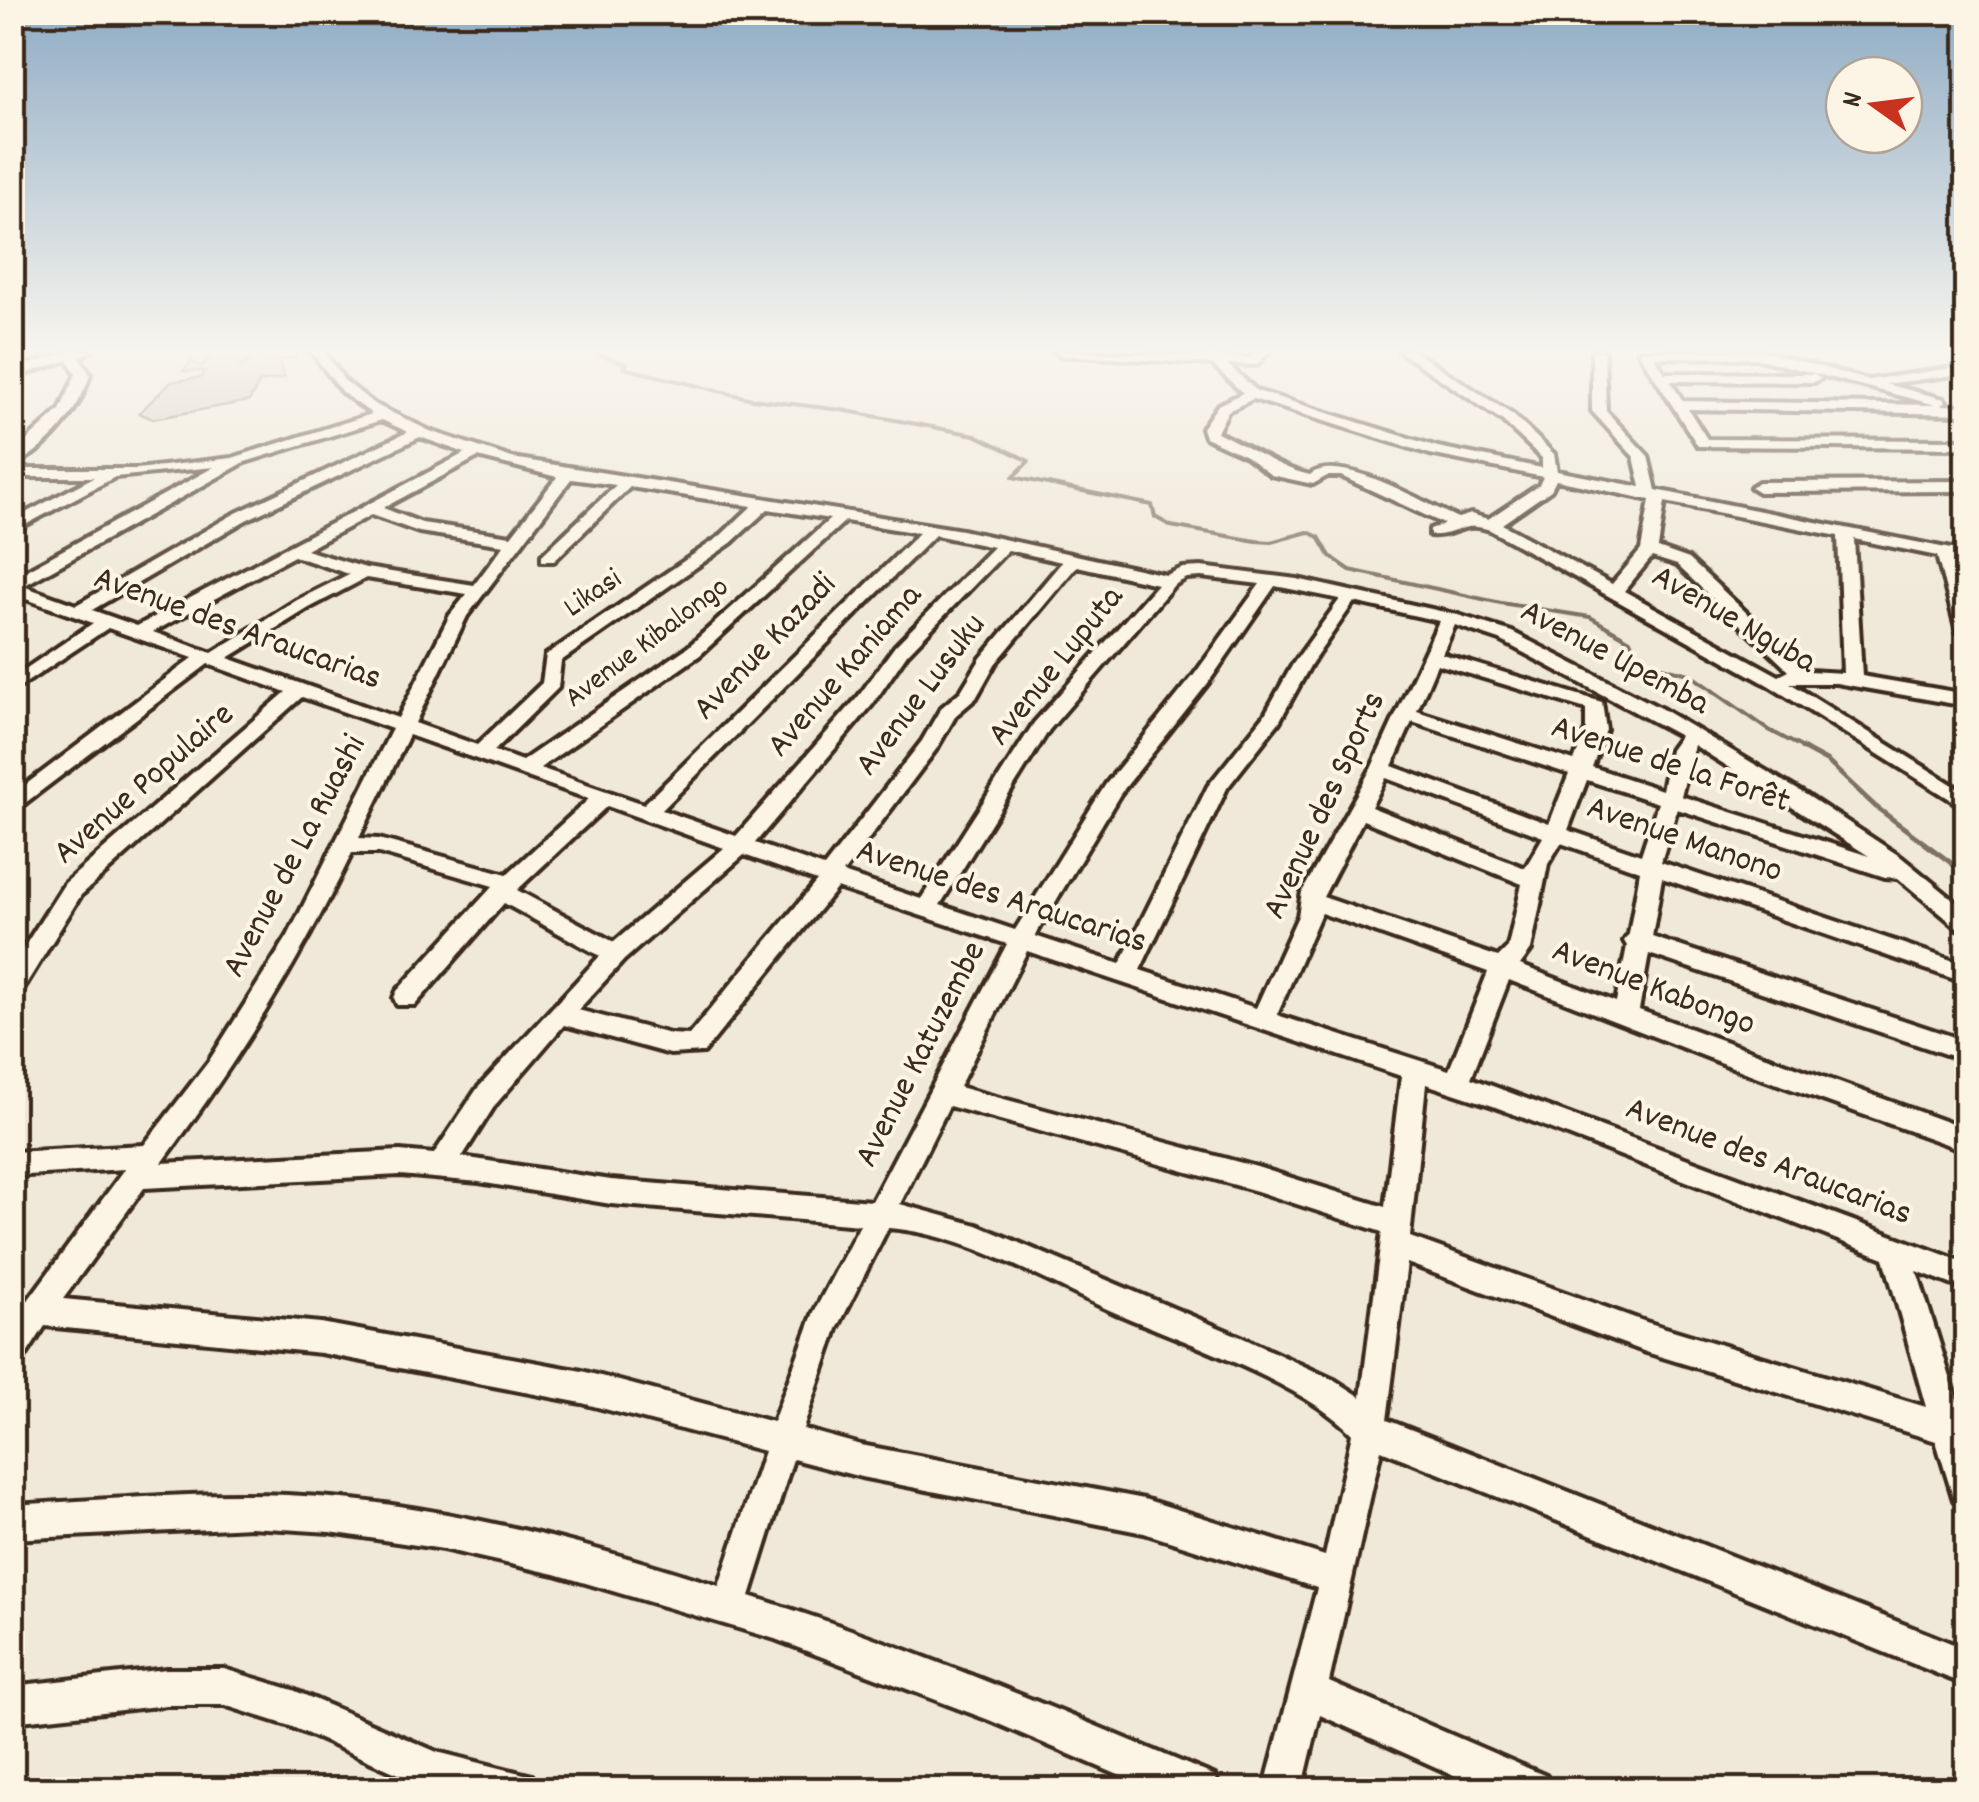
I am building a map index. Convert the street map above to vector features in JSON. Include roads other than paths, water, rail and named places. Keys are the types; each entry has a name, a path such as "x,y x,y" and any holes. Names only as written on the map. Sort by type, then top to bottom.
{"street":[{"path":"12,462 43,435"},
{"path":"12,473 116,474 240,459 320,435"},
{"path":"78,611 240,517 412,435"},
{"path":"437,435 548,474 566,476"},
{"name":"Avenue Nguba","path":"1212,435 1251,453 1276,472 1313,480 1324,471 1344,472 1457,524"},
{"path":"1383,435 1434,451 1550,477 1966,557"},
{"path":"1490,525 1539,494 1550,477 1549,456 1526,435"},
{"path":"1616,590 1649,551 1653,497 1644,459 1621,435"},
{"path":"1695,435 1710,444 1966,444"},
{"path":"140,632 479,451"},
{"path":"16,592 240,459"},
{"path":"12,527 70,493 116,474"},
{"name":"Avenue Upemba","path":"566,476 766,502 1175,577 1201,572 1270,582 1449,618 1533,647 1691,735 1801,802 1963,913"},
{"name":"Avenue de La Ruashi","path":"12,1350 244,1028 298,938 346,845 430,666 476,590 566,476"},
{"path":"548,558 627,482"},
{"path":"1759,487 1966,486"},
{"name":"Likasi","path":"482,753 553,681 552,659 725,540 766,502"},
{"path":"370,509 420,527 512,541"},
{"name":"Avenue Kibalongo","path":"526,768 694,651 842,516"},
{"name":"Avenue Nguba","path":"1436,532 1473,519 1490,525 1616,590 1775,681 1966,802"},
{"name":"Avenue Kazadi","path":"648,812 931,530"},
{"path":"1846,533 1853,679"},
{"name":"Avenue Kaniama","path":"441,1166 486,1097 558,1014 616,954 740,846 865,701 900,650 1006,544"},
{"path":"1649,551 1682,562 1802,674"},
{"path":"296,552 364,573 476,590"},
{"path":"1944,553 1963,605 1966,631"},
{"name":"Avenue Lusuku","path":"558,1014 670,1044 695,1045 830,878 930,744 948,712 969,694 987,662 1074,559"},
{"path":"12,806 209,659 364,573"},
{"name":"Avenue Luputa","path":"925,910 1038,732 1175,577"},
{"name":"Avenue Katuzembe","path":"729,1608 808,1361 825,1322 1021,940 1113,789 1201,679 1270,582"},
{"name":"Avenue des Araucarias","path":"16,592 140,632 830,878 1456,1084 1966,1276"},
{"path":"1126,975 1218,786 1272,718 1302,664 1350,596"},
{"name":"Avenue des Sports","path":"1262,1022 1314,902 1314,892 1380,769 1449,618"},
{"path":"12,687 107,621"},
{"path":"1432,657 1595,706 1596,730 1556,834 1541,856 1522,942 1504,968 1456,1084"},
{"path":"1775,681 1802,674 1853,679 1966,700"},
{"name":"Avenue Populaire","path":"12,987 73,889 299,690"},
{"name":"Avenue de la Forêt","path":"1406,714 1914,878"},
{"path":"1626,1016 1636,942 1652,873 1649,864 1670,799 1680,750 1691,735"},
{"name":"Avenue Manono","path":"1380,769 1556,834 1966,974"},
{"path":"406,998 506,888 605,796"},
{"path":"1359,810 1534,880"},
{"path":"346,845 379,846 506,888 616,954"},
{"name":"Avenue Kabongo","path":"1314,902 1504,968 1966,1140"},
{"path":"1636,942 1966,1052"},
{"path":"1283,1790 1310,1692 1378,1389 1415,1070"},
{"path":"944,1094 1257,1179 1646,1337 1951,1430"},
{"path":"12,1164 400,1163 611,1192 884,1212 968,1234 1325,1392 1348,1407 1369,1429 1966,1667"},
{"path":"1896,1250 1966,1488"},
{"path":"38,1311 366,1344 582,1387 861,1462 1144,1516 1337,1577"},
{"path":"12,1522 270,1512 332,1516 571,1560 874,1655 1201,1790"},
{"path":"12,1704 166,1687 224,1686 293,1708 436,1771 518,1790"},
{"path":"1310,1692 1532,1790"}],"waterway":[{"path":"975,435 1029,461 1013,477 1152,505 1155,517 1171,526 1271,542 1308,532 1319,537 1330,556 1350,570 1501,603 1590,617 1630,640 1638,661 1689,674 1769,730 1807,750"},
{"path":"1802,748 1828,762 1876,807 1966,874"}]}
